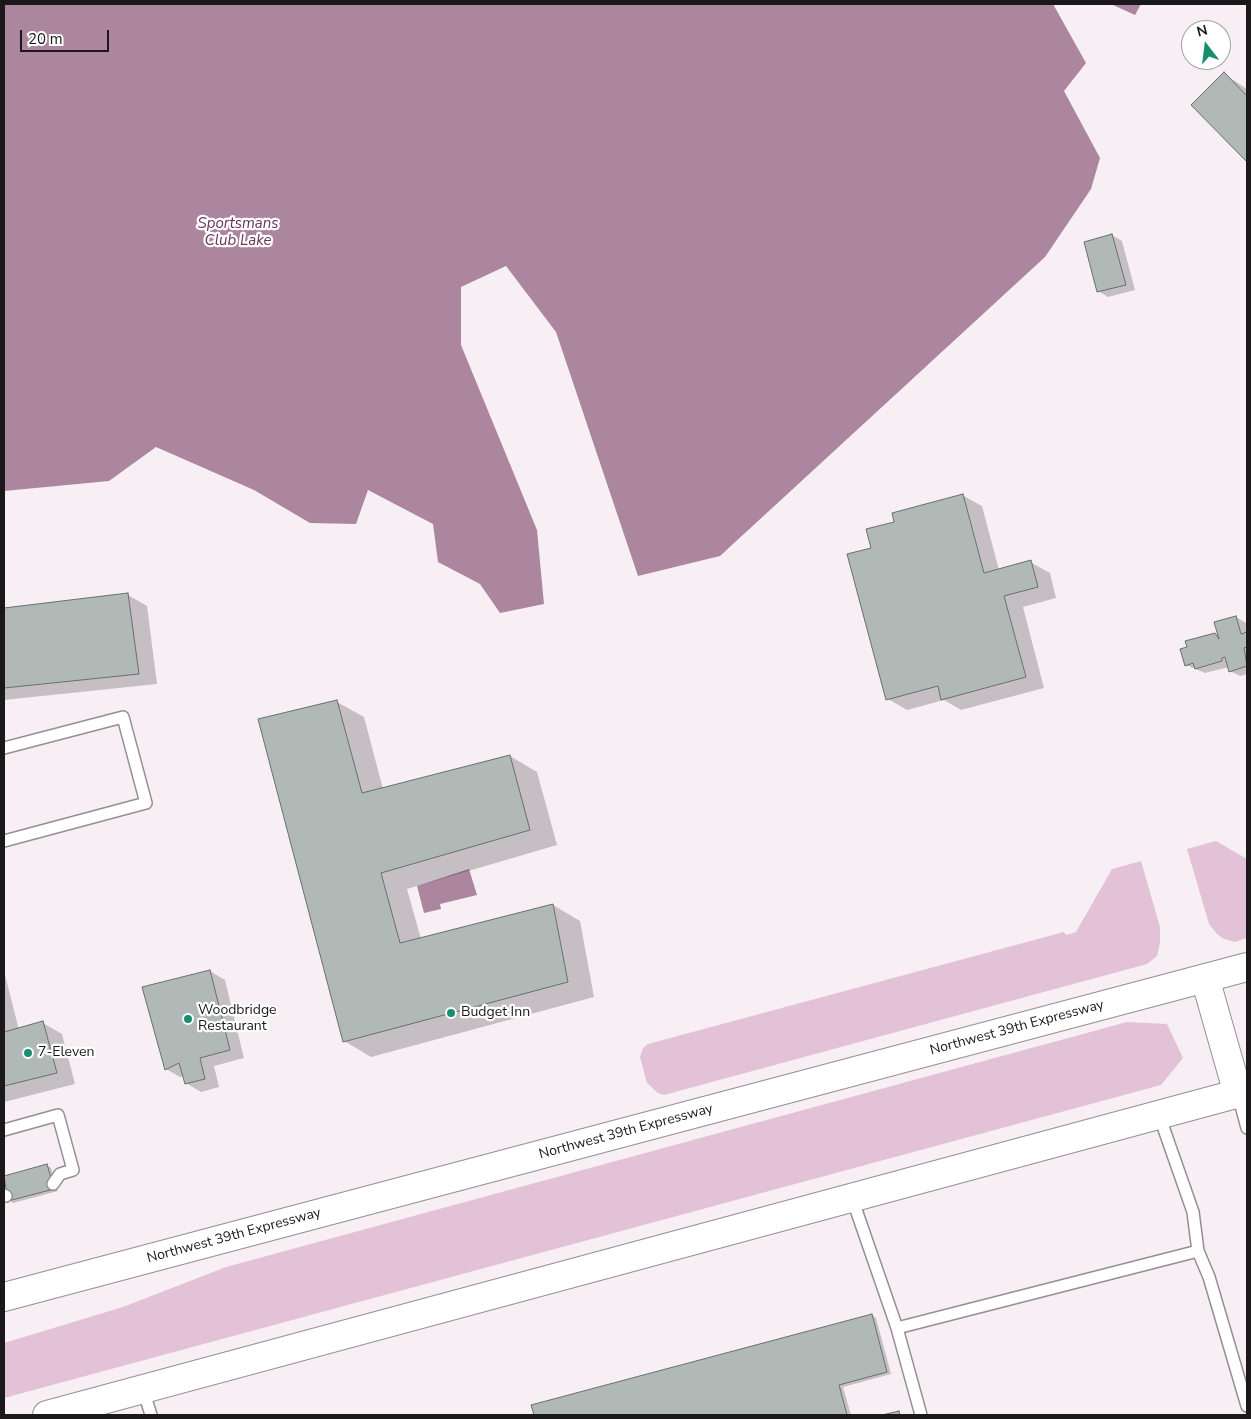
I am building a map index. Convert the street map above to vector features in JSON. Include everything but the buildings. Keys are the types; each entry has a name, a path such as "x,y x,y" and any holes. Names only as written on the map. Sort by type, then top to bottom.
{"highway":[{"name":"Northwest 39th Expressway","path":"4,1297 1247,966"},
{"path":"47,1415 1243,1093 1206,978"}],"lane":[{"path":"4,748 123,718 146,803 4,841"},
{"path":"1243,1093 1247,1128"},
{"path":"1159,1115 1193,1212 1198,1251 1209,1277 1247,1406"},
{"path":"4,1130 58,1116 73,1170 54,1176"},
{"path":"852,1198 897,1328 921,1415"},
{"path":"897,1328 1198,1251"},
{"path":"143,1389 151,1415"}],"shaded area":[{"path":"1216,841 1247,859 1247,938 1235,942 1224,939 1209,924 1187,849"},
{"path":"1141,861 1160,927 1160,943 1157,956 1147,964 664,1095 658,1093 647,1083 640,1057 643,1048 648,1044 1064,932 1066,935 1076,932 1112,869"},
{"path":"1127,1022 1167,1024 1183,1058 1161,1085 4,1398 4,1343 123,1307 226,1267"}],"water":[{"name":"Sportsmans Club Lake","path":"4,4 1053,4 1086,63 1064,91 1100,158 1091,189 1045,257 720,556 638,576 556,332 506,266 461,287 461,345 537,530 544,604 500,613 480,584 438,562 433,524 368,490 356,524 310,523 254,490 156,447 109,481 4,491"},
{"path":"1111,4 1141,4 1135,15"},
{"path":"469,869 477,895 440,904 441,909 424,913 417,886"}],"place":[{"name":"Budget Inn","path":"451,1013"},
{"name":"Woodbridge Restaurant","path":"188,1019"},
{"name":"7-Eleven","path":"28,1053"}]}
